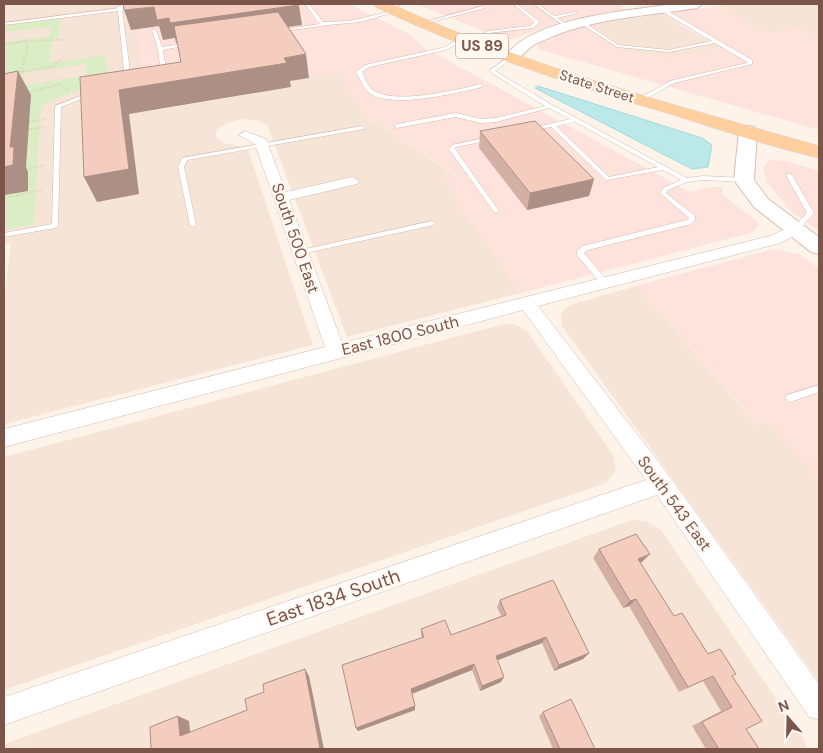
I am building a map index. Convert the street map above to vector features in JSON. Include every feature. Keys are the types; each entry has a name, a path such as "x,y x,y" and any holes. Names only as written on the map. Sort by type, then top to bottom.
{"main road":[{"name":"State Street","path":"392,6 465,40 512,57 640,100 819,152"}],"street":[{"path":"120,10 132,4"},
{"path":"512,57 527,43 567,27 579,18 697,4"},
{"path":"748,131 744,180 761,203 794,230 819,247"},
{"path":"245,134 261,142 263,146"},
{"name":"South 500 East","path":"263,146 336,351"},
{"path":"282,197 352,181"},
{"name":"East 1800 South","path":"4,438 336,351 775,240 794,230"},
{"name":"South 543 East","path":"527,303 662,484 819,707"},
{"name":"East 1834 South","path":"4,711 662,484"}],"lane":[{"path":"308,4 322,23 326,24"},
{"path":"480,86 442,95 384,99 372,92 360,72 367,66 444,49 488,32 531,27 538,22 515,4"},
{"path":"536,4 567,27"},
{"path":"272,33 326,24 370,20 392,6"},
{"path":"423,22 483,7"},
{"path":"640,100 672,82 749,64 750,61 661,9"},
{"path":"4,24 120,10 128,80 119,83"},
{"path":"554,17 579,18 616,46 669,50 716,41"},
{"path":"154,30 160,49 166,84"},
{"path":"160,49 196,43"},
{"path":"512,57 492,71 550,106 686,180"},
{"path":"4,236 55,226 58,106 94,93"},
{"path":"397,126 456,115 481,121 496,120 550,106"},
{"path":"526,131 575,120"},
{"path":"553,126 608,179 664,168"},
{"path":"193,225 181,167 183,161 362,128"},
{"path":"496,211 452,147 499,137"},
{"path":"789,176 811,213 794,230"},
{"path":"605,283 580,254 586,248 688,222 693,218 663,193 665,189 686,180 703,178 744,180"},
{"path":"302,252 432,222"},
{"path":"790,398 819,389"}],"path":[{"path":"4,46 25,42 65,40"},
{"path":"18,81 28,47 25,42"},
{"path":"12,73 55,66 56,62 65,58"},
{"path":"23,94 60,84 77,99"},
{"path":"22,123 58,117"},
{"path":"23,130 58,125"},
{"path":"21,171 56,163"},
{"path":"4,198 56,188"}],"shaded area":[{"path":"4,4 139,4 150,111 291,87 288,81 339,73 369,121 374,120 457,177 445,180 521,293 347,337 267,125 258,121 242,119 228,123 217,130 216,137 224,143 244,147 249,152 313,345 4,424 4,301 11,243 4,244"},
{"path":"139,4 349,4 409,34 423,47 690,192 711,187 721,187 724,196 759,223 756,229 750,233 521,293 474,223 470,224 445,180 457,176 375,120 369,121 339,73 309,78 281,34 188,86 146,93 133,9"},
{"path":"417,4 618,4 628,10 568,19 512,39 503,39"},
{"path":"731,4 819,4 819,40 797,28 768,34 719,6"},
{"path":"719,6 768,34 797,28 819,40 819,130 538,49 538,44 583,26 619,51 669,58 723,48 691,29 659,14"},
{"path":"659,14 724,48 669,58 619,51 583,26"},
{"path":"770,160 786,161 819,171 819,231 791,211 767,183 763,167"},
{"path":"774,249 801,255 819,269 819,479 768,422 758,425 636,286"},
{"path":"636,286 757,425 768,422 819,479 819,681 562,326 561,313 570,305"},
{"path":"504,324 515,324 527,331 613,455 616,470 606,483 4,690 4,457"},
{"path":"632,520 646,521 661,530 804,740 808,749 4,749 4,744"}],"green space":[{"path":"60,18 59,39 51,40 50,63 106,55 108,79 41,105 34,224 4,230 4,152 27,148 28,133 4,100 4,42 50,36 51,27 4,32 4,25","holes":["86,64 86,76 23,85 24,73"]}],"water":[{"path":"538,86 702,138 712,145 708,167 692,169 535,88"}],"building":[{"path":"123,4 299,5 170,23 169,18 157,20 154,7 124,10"},
{"path":"278,12 306,54 284,58 287,63 119,90 129,169 84,177 80,77 181,62 174,26"},
{"path":"18,71 10,147 14,147 13,165 4,167 4,74"},
{"path":"535,121 594,179 530,193 480,131"},
{"path":"636,534 650,554 638,559 674,616 682,613 708,654 720,649 736,674 732,676 762,721 746,729 759,749 719,749 702,722 732,707 713,676 688,687 636,599 630,601 599,549"},
{"path":"553,580 589,653 559,665 546,637 496,656 504,677 482,686 474,664 411,689 415,706 356,728 342,665 424,637 421,629 445,620 451,635 506,615 500,600"},
{"path":"305,669 320,749 151,749 150,727 178,716 180,736 247,710 245,699 264,692 263,684"},
{"path":"571,699 595,749 560,749 543,712"}]}
